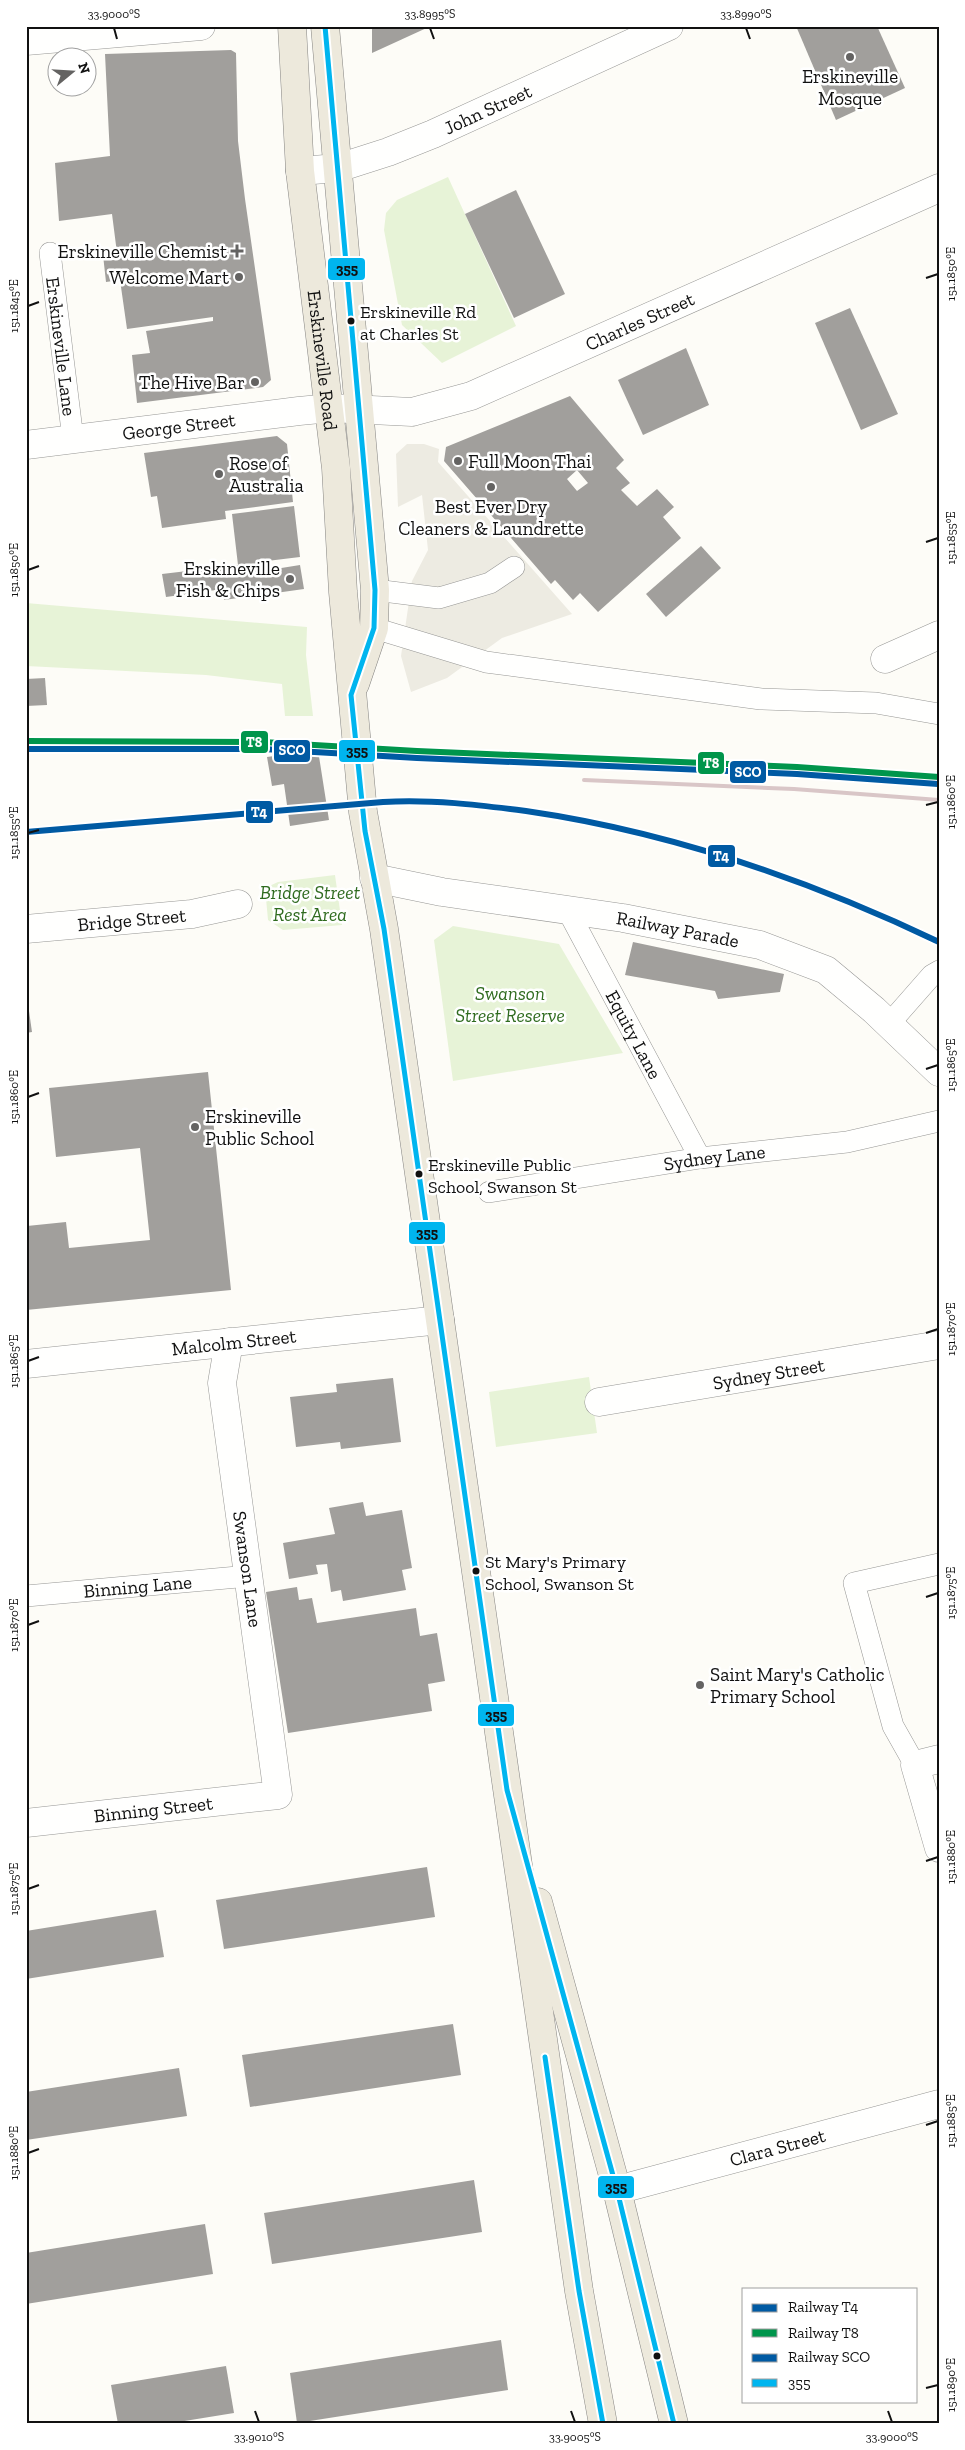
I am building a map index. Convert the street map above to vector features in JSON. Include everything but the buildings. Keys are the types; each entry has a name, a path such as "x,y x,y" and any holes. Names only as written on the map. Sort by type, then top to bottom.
{"main road":[{"name":"Erskineville Road","path":"292,26 300,172 330,408 351,695 364,820 384,929 507,1790"},
{"name":"Erskineville Road","path":"325,26 375,590 374,628 351,695"},
{"path":"507,1790 617,2190 674,2424"},
{"path":"507,1790 579,2291 596,2394 603,2424"}],"street":[{"path":"26,41 201,26"},
{"name":"John Street","path":"300,172 338,168 388,152 433,134 669,26"},
{"name":"Charles Street","path":"330,408 412,412 471,396 939,188"},
{"name":"George Street","path":"26,445 330,408"},
{"path":"885,659 939,635"},
{"name":"Railway Parade","path":"374,878 442,892 568,912 623,918 760,945 826,970 850,988 939,1072"},
{"name":"Bridge Street","path":"26,929 192,914 238,904"},
{"name":"Malcolm Street","path":"26,1364 440,1320"},
{"name":"Swanson Lane","path":"229,1342 222,1383 278,1795"},
{"name":"Sydney Street","path":"600,1402 939,1345"},
{"path":"927,1762 939,1848"},
{"name":"Binning Street","path":"26,1823 278,1795"},
{"name":"Clara Street","path":"617,2190 939,2104"},
{"path":"588,2424 596,2394"}],"lane":[{"name":"Erskineville Lane","path":"50,253 73,439"},
{"path":"375,590 439,598 490,583 514,567"},
{"path":"374,628 486,662 761,699 876,703 939,714"},
{"name":"Equity Lane","path":"568,912 700,1158"},
{"path":"889,1024 932,975 939,970"},
{"name":"Sydney Lane","path":"489,1192 700,1158 846,1142 939,1122"},
{"path":"927,1762 893,1726 854,1583 939,1564"},
{"name":"Binning Lane","path":"26,1596 249,1576"}],"green space":[{"path":"448,177 516,326 442,363 402,325 384,230 386,213 397,200"},
{"path":"26,603 307,627 306,655 313,716 285,716 282,684 206,675 26,666"},
{"name":"Bridge Street Rest Area","path":"335,875 342,925 283,930 268,920 265,888 278,882"},
{"name":"Swanson Street Reserve","path":"453,926 559,944 623,1053 453,1081 434,940"},
{"path":"589,1377 597,1433 496,1447 489,1392"}],"shaded area":[{"path":"407,444 424,444 439,449 438,462 572,614 502,638 447,678 411,692 401,656 412,581 428,550 422,495 398,507 396,454"}],"railway":[{"path":"584,780 794,789 939,800"}],"rail line":[{"name":"T8","path":"26,741 263,742 417,751 797,767 939,777"},
{"name":"SCO","path":"26,749 263,749 417,758 797,774 938,784"},
{"name":"T4","path":"26,832 401,801 437,802 526,811 633,831 737,861 789,878 839,898 939,942"}],"transit line":[{"name":"355","path":"325,26 375,590 374,628 351,695 365,831 384,929 507,1790 617,2190 674,2424"},
{"name":"355","path":"545,2057 579,2291 603,2424"}],"place":[{"name":"Erskineville Mosque","path":"850,57"},
{"name":"Erskineville Chemist","path":"237,251"},
{"name":"Welcome Mart","path":"239,277"},
{"name":"Erskineville Rd at Charles St","path":"351,321"},
{"name":"The Hive Bar","path":"255,382"},
{"name":"Full Moon Thai","path":"458,461"},
{"name":"Rose of Australia","path":"219,474"},
{"name":"Best Ever Dry Cleaners & Laundrette","path":"491,487"},
{"name":"Erskineville Fish & Chips","path":"290,579"},
{"name":"Erskineville Public School","path":"195,1127"},
{"name":"Erskineville Public School, Swanson St","path":"419,1174"},
{"name":"St Mary's Primary School, Swanson St","path":"476,1571"},
{"name":"Saint Mary's Catholic Primary School","path":"700,1685"}]}
